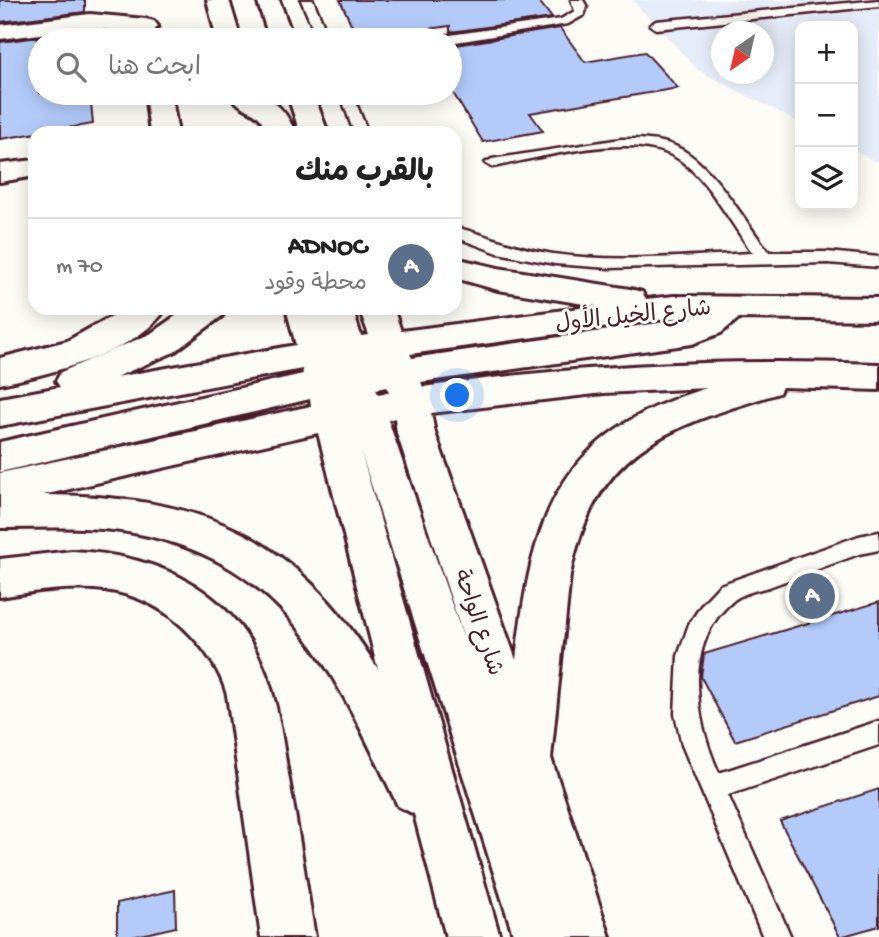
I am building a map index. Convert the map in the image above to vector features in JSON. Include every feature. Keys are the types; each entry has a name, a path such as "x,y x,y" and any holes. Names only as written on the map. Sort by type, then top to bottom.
{"main road":[{"path":"33,28 90,21 141,0 146,28"},
{"path":"218,0 226,28"},
{"path":"268,0 278,28"},
{"path":"90,21 123,28"},
{"path":"0,32 28,29"},
{"path":"248,105 254,126"},
{"path":"264,105 275,114 279,126"},
{"path":"304,105 312,126"},
{"path":"0,173 28,169"},
{"path":"462,270 498,279 674,307"},
{"path":"0,457 360,377 692,332 709,325 733,305"},
{"name":"شارع الخيل الأول","path":"0,489 360,377 674,307 733,305 879,309"},
{"path":"0,371 64,356 99,342 130,325 141,315"},
{"path":"1,412 150,349 191,325 202,315"},
{"name":"شارع الواحة","path":"309,315 360,377 416,433 529,764 583,937"},
{"path":"338,315 360,377 532,914 543,937"},
{"name":"شارع الواحة","path":"374,315 360,377 455,872 473,937"},
{"path":"529,764 550,557 563,518 582,485 607,456 627,440 671,414 803,372"},
{"name":"شارع الخيل الأول","path":"1,412 360,377 803,372 879,377"},
{"path":"0,511 137,517 191,530 232,547 271,570 306,600 336,637 379,717 455,872"},
{"path":"0,578 64,568 112,570 146,579 202,615 239,666 252,708 288,937"}],"lane":[{"path":"307,0 319,28"},
{"path":"462,37 564,22 580,13 581,7 577,0"},
{"path":"656,25 879,3"},
{"path":"350,105 358,126"},
{"path":"492,163 628,141 659,144 685,156 763,256"},
{"path":"462,235 498,248 565,261 763,256 879,262"},
{"path":"777,937 694,745 687,714 685,684 689,656 697,631 727,592 859,545 879,541"},
{"path":"712,788 879,733"}],"shaded area":[{"path":"632,0 879,0 879,163 858,152 858,21 795,21 795,120 725,84 774,84 774,21 711,21 711,77 698,70"}],"building":[{"path":"0,0 85,0 85,12 0,22"},
{"path":"340,0 538,0 552,18 462,30 462,28 450,26 353,28"},
{"path":"560,28 585,62 645,52 678,88 530,113 543,131 483,142 460,105 462,44"},
{"path":"28,38 28,105 91,105 93,124 28,126 28,134 0,139 0,42"},
{"path":"879,602 879,696 735,741 701,677 704,654"},
{"path":"879,789 879,926 840,937 780,821"},
{"path":"175,890 176,927 132,937 117,937 117,903"}],"place":[{"name":"ADNOC","path":"812,596"}]}
